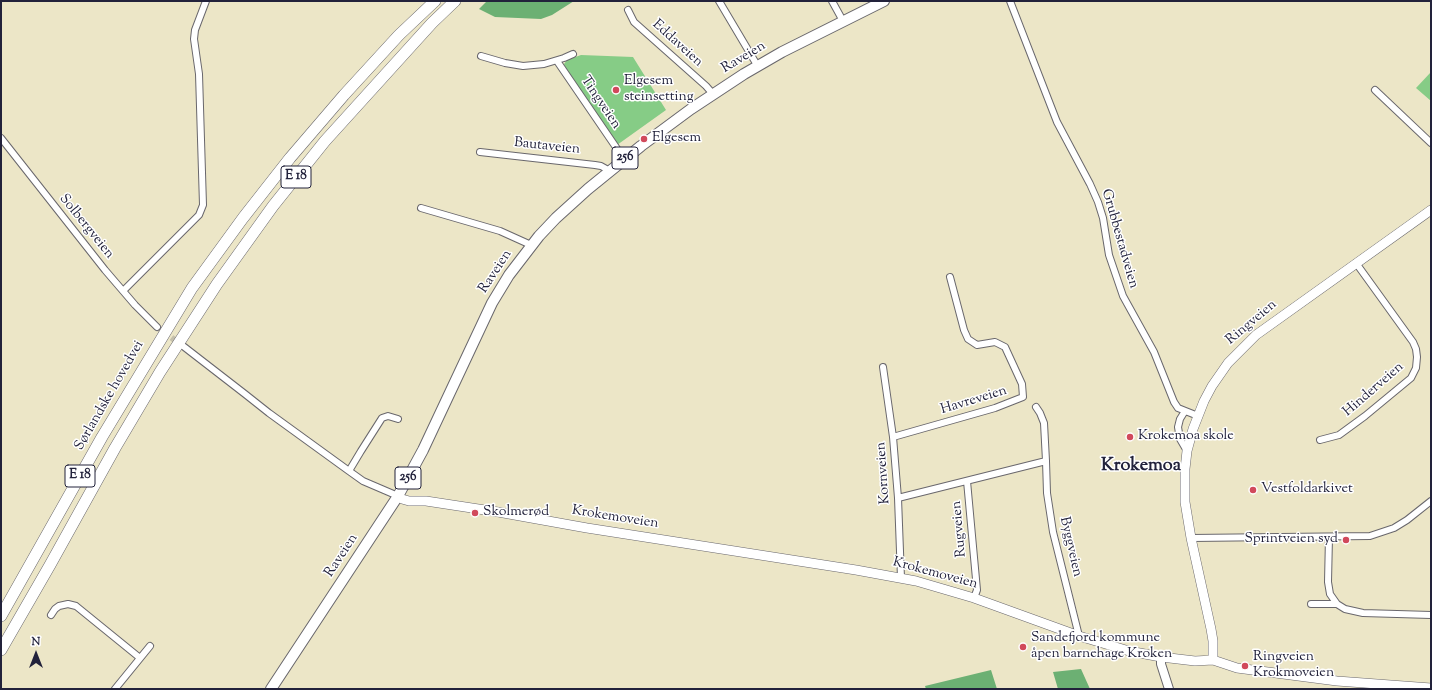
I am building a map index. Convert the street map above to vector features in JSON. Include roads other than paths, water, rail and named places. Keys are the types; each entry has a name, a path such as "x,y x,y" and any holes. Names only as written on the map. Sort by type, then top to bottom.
{"highway":[{"name":"E 18","path":"160,332 243,218 290,158 344,95 434,1"},
{"name":"E 18","path":"1,650 115,448 160,372 217,284 272,206 325,141 432,23 455,1"},
{"name":"Sørlandske hovedvei","path":"1,616 160,332"}],"main road":[{"name":"Raveien","path":"271,689 398,496 423,450 492,303 509,275 531,245 547,227 624,159 713,94 757,66 801,41 884,1"},
{"name":"Ringveien","path":"1213,660 1213,641 1211,629 1191,538 1185,502 1185,469 1187,451 1198,416 1217,379 1228,363 1244,345 1270,324 1431,210"},
{"name":"Krokemoveien","path":"398,496 404,494 426,501 901,578 974,598 1080,636 1129,651 1161,657 1195,661 1213,660 1237,668 1317,679 1431,688"}],"street":[{"path":"123,291 199,215 203,204 199,74 194,39 195,30 206,1"},
{"path":"719,1 757,66"},
{"path":"832,1 843,21"},
{"name":"Grubbestadveien","path":"1010,1 1057,122 1098,202 1109,255 1122,296 1154,352 1174,402 1178,408 1198,416"},
{"name":"Eddaveien","path":"628,10 634,22 713,94"},
{"path":"481,56 505,64 523,66 544,64 574,54"},
{"name":"Tingveien","path":"556,61 624,159"},
{"path":"1375,90 1431,143"},
{"name":"Solbergveien","path":"1,138 123,291 160,332"},
{"name":"Bautaveien","path":"480,152 595,164 610,172"},
{"path":"421,208 500,232 531,245"},
{"name":"Hinderveien","path":"1320,440 1339,435 1369,413 1411,378 1416,368 1416,349 1413,342 1356,263"},
{"name":"Havreveien","path":"893,437 995,408 1023,397 1022,384 1005,347 995,342 977,345 968,339 964,330 950,277"},
{"path":"183,346 269,413 349,471 363,480 398,496"},
{"name":"Kornveien","path":"884,367 893,437 898,498 901,578"},
{"name":"Byggveien","path":"1036,407 1044,423 1047,493 1053,532 1080,636"},
{"path":"1185,411 1180,419 1178,427 1180,439 1187,451"},
{"path":"349,471 382,418 388,416 398,419"},
{"path":"898,498 1046,461"},
{"name":"Rugveien","path":"967,481 977,590 974,598"},
{"path":"1191,538 1362,537 1386,531 1407,520 1431,501"},
{"path":"1329,537 1328,582 1330,594 1337,604 1345,609 1364,613 1431,615"},
{"path":"51,615 55,609 60,606 68,604 76,606 140,658"},
{"path":"1311,604 1337,604"},
{"path":"115,689 150,646"},
{"path":"1161,657 1161,664 1169,689"}],"tunnel":[{"path":"157,327 180,344"}],"place":[{"name":"Elgesem steinsetting","path":"616,90"},
{"name":"Elgesem","path":"644,139"},
{"name":"Krokemoa skole","path":"1130,437"},
{"name":"Vestfoldarkivet","path":"1253,490"},
{"name":"Skolmerød","path":"475,513"},
{"name":"Sprintveien syd","path":"1346,540"},
{"name":"Sandefjord kommune åpen barnehage Kroken","path":"1023,647"},
{"name":"Ringveien Krokmoveien","path":"1245,666"}],"district":[{"name":"Krokemoa","path":"1141,467"}]}
